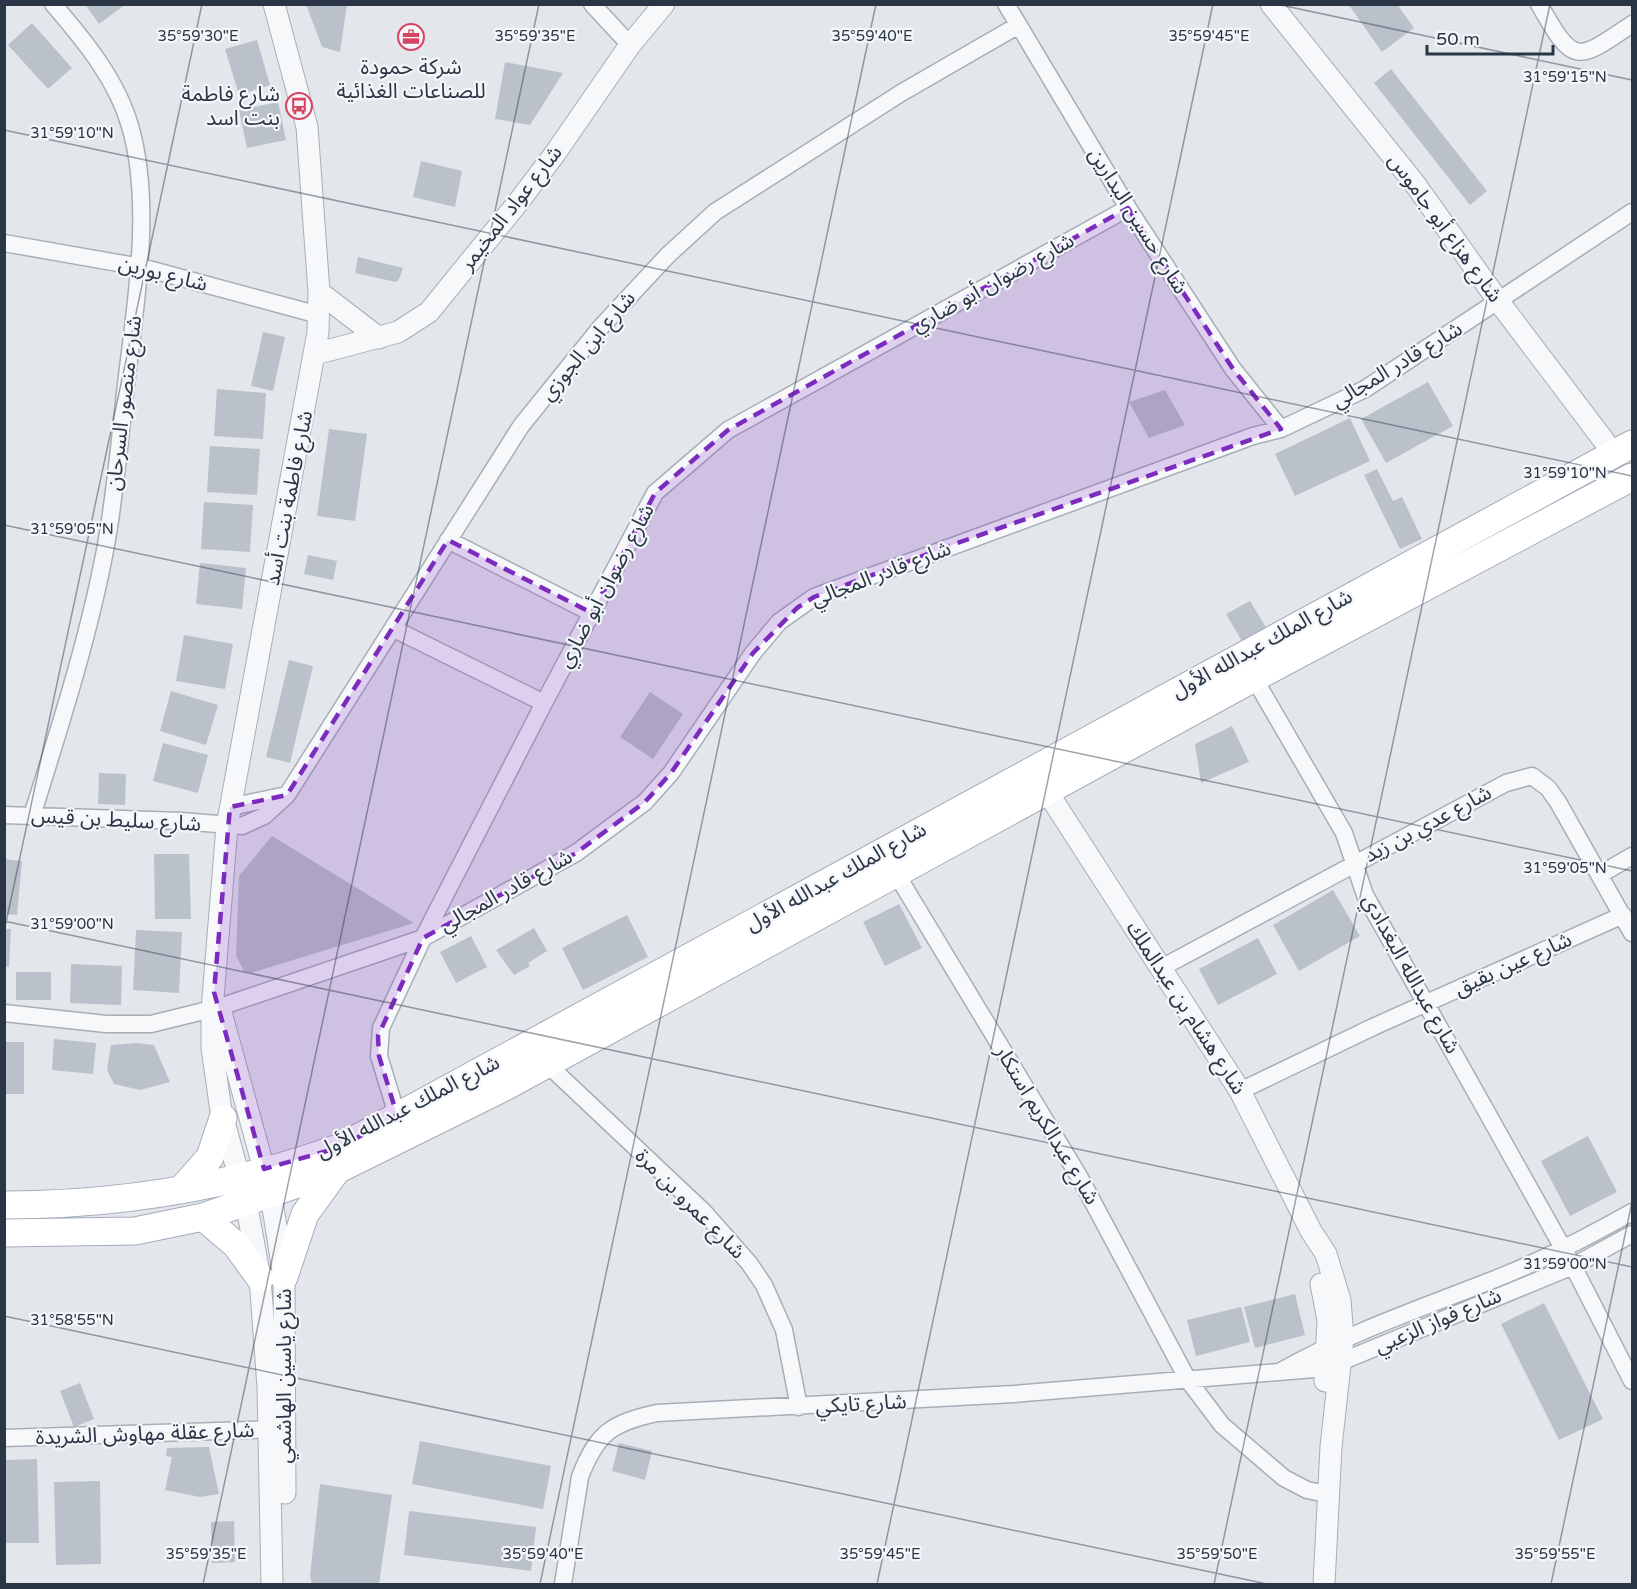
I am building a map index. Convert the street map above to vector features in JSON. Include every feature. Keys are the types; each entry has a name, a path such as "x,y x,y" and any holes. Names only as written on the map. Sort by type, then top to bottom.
{"main road":[{"name":"شارع الملك عبدالله الأول","path":"4,1205 72,1204 181,1190 310,1158 341,1147 1623,449"},
{"name":"شارع الملك عبدالله الأول","path":"4,1233 135,1231 202,1218 337,1170 503,1088 1048,793 1254,678 1632,477"},
{"path":"181,1190 210,1157 223,1118"},
{"path":"202,1218 272,1278 305,1214 337,1170"}],"street":[{"name":"شارع منصور السرحان","path":"32,816 90,619 106,542 141,267 139,170 130,126 120,96 107,74 53,4"},
{"name":"شارع فاطمة بنت أسد","path":"237,1176 223,1118 212,1048 229,817 315,354 319,315 307,127 274,4"},
{"path":"592,4 630,45"},
{"name":"شارع عواد المخيمر","path":"315,354 398,332 429,312 554,155 630,45 664,4"},
{"name":"شارع حسين البدارين","path":"1006,4 1017,26 1128,208 1233,369 1281,429"},
{"name":"شارع هزاع أبو جاموس","path":"1270,4 1415,183 1499,302 1623,449"},
{"path":"1539,4 1560,42 1576,51 1595,49 1632,24"},
{"name":"شارع ابن الجوزي","path":"229,817 287,795 521,426 600,328 667,256 715,212 901,93 1017,26"},
{"name":"شارع رضوان أبو ضاري","path":"397,1115 379,1056 378,1036 423,938 543,702 655,493 728,430 1128,208"},
{"name":"شارع قادر المجالي","path":"4,1013 106,1024 151,1024 423,938 507,894 576,853 645,802 671,773 753,653 779,622 814,597 1253,436 1281,429 1365,389 1632,212"},
{"name":"شارع بورين","path":"4,243 141,267 319,315"},
{"path":"319,292 379,338"},
{"path":"448,540 592,613"},
{"path":"394,629 543,702"},
{"name":"شارع عبدالله البغدادي","path":"1254,678 1344,833 1365,895 1573,1266 1632,1381"},
{"name":"شارع عدي بن زيد","path":"1161,968 1506,783 1532,776 1553,795 1601,874 1632,933"},
{"name":"شارع هشام بن عبدالملك","path":"1048,793 1240,1091 1311,1231 1326,1254 1340,1300 1314,1584"},
{"name":"شارع سليط بن قيس","path":"4,815 181,821 229,817"},
{"path":"1601,874 1632,856"},
{"name":"شارع عبدالكريم استكار","path":"897,875 1080,1178 1188,1380 1222,1425 1284,1478 1297,1486 1322,1493"},
{"name":"شارع عين بقيق","path":"1240,1091 1427,1002 1623,915"},
{"name":"شارع فاطمة بنت أسد","path":"215,1003 264,1169"},
{"name":"شارع عمرو بن مرة","path":"546,1063 704,1212 749,1263 767,1292 784,1330 798,1407"},
{"name":"شارع ياسين الهاشمي","path":"264,1169 259,1199 272,1278 277,1429 286,1584"},
{"name":"شارع ياسين الهاشمي","path":"237,1176 259,1199"},
{"name":"شارع فواز الزعبي","path":"1336,1341 1507,1275 1563,1249 1632,1212"},
{"name":"شارع فواز الزعبي","path":"1333,1365 1478,1303 1573,1266 1632,1234"},
{"name":"شارع تايكي","path":"1280,1372 1336,1341"},
{"name":"شارع تايكي","path":"563,1584 580,1477 598,1439 609,1429 626,1420 657,1413 798,1407 1188,1380 1333,1365"},
{"name":"شارع ياسين الهاشمي","path":"272,1584 277,1429"},
{"name":"شارع عقلة مهاوش الشريدة","path":"4,1438 277,1429"},
{"name":"شارع هشام بن عبدالملك","path":"1322,1493 1324,1584"}],"highlighted area":[{"path":"1128,208 1233,369 1281,429 949,546 814,597 797,608 753,653 671,773 645,802 576,853 423,938 378,1036 379,1056 397,1115 341,1147 264,1169 214,992 217,943 230,807 287,795 448,540 592,613 655,493 728,430"}],"building":[{"path":"85,4 126,4 99,24"},
{"path":"306,4 347,4 340,52 322,47"},
{"path":"1348,4 1397,4 1414,28 1382,52"},
{"path":"32,23 72,68 48,89 8,45"},
{"path":"257,40 270,85 239,95 225,49"},
{"path":"505,62 563,73 530,125 495,119"},
{"path":"1391,69 1487,191 1470,205 1374,83"},
{"path":"278,102 286,140 247,148 239,110"},
{"path":"421,161 462,171 455,207 413,197"},
{"path":"358,257 403,268 399,279 396,282 355,273"},
{"path":"263,332 285,337 273,391 251,386"},
{"path":"1428,382 1453,426 1386,463 1361,419"},
{"path":"217,389 266,393 263,439 214,436"},
{"path":"1165,390 1185,425 1149,438 1129,402"},
{"path":"1350,418 1370,461 1295,496 1275,454"},
{"path":"329,429 367,434 355,521 317,516"},
{"path":"210,446 260,449 257,495 207,492"},
{"path":"1377,469 1393,501 1402,497 1422,539 1400,549 1364,475"},
{"path":"204,502 253,505 250,552 201,549"},
{"path":"308,555 337,561 333,580 304,574"},
{"path":"200,563 246,568 242,609 196,604"},
{"path":"1250,601 1267,629 1243,643 1226,614"},
{"path":"184,635 233,644 225,689 176,681"},
{"path":"289,660 313,666 290,763 266,757"},
{"path":"171,691 218,705 206,745 160,731"},
{"path":"650,692 683,714 653,759 620,737"},
{"path":"1232,726 1249,762 1201,783 1195,744"},
{"path":"163,743 208,755 198,793 153,781"},
{"path":"99,773 126,774 125,805 98,804"},
{"path":"272,836 414,923 251,973 244,971 236,956 239,876"},
{"path":"154,854 189,854 191,919 155,919"},
{"path":"4,859 22,861 17,915 4,914"},
{"path":"1333,890 1360,936 1299,971 1273,925"},
{"path":"899,904 922,948 885,966 863,922"},
{"path":"627,915 648,957 583,990 562,948"},
{"path":"534,928 547,951 528,963 530,966 514,975 496,950"},
{"path":"4,929 11,929 9,967 4,966"},
{"path":"136,930 182,932 179,993 133,990"},
{"path":"471,936 487,967 456,983 440,952"},
{"path":"1258,938 1277,974 1218,1005 1199,969"},
{"path":"71,964 122,966 121,1005 70,1003"},
{"path":"16,972 51,972 51,1000 16,1000"},
{"path":"54,1039 96,1043 93,1074 52,1070"},
{"path":"4,1042 24,1042 24,1094 4,1094"},
{"path":"137,1043 154,1045 170,1082 140,1090 114,1084 107,1070 111,1045"},
{"path":"1588,1136 1617,1192 1570,1216 1541,1161"},
{"path":"1295,1294 1305,1335 1255,1348 1244,1307"},
{"path":"1544,1303 1603,1419 1559,1440 1501,1324"},
{"path":"1241,1307 1250,1342 1196,1356 1187,1320"},
{"path":"80,1383 94,1419 74,1427 60,1391"},
{"path":"420,1441 551,1466 543,1509 412,1484"},
{"path":"619,1443 652,1451 645,1480 612,1471"},
{"path":"209,1447 219,1494 200,1497 165,1490 172,1457 166,1456 167,1448"},
{"path":"37,1459 39,1543 5,1543 5,1460"},
{"path":"100,1481 101,1564 56,1565 54,1482"},
{"path":"320,1484 392,1495 379,1584 312,1584 310,1576"},
{"path":"409,1511 536,1527 531,1571 404,1555"},
{"path":"234,1521 235,1562 212,1563 211,1522"}],"place":[{"name":"شركة حمودة للصناعات الغذائية","path":"411,37"},
{"name":"شارع فاطمة بنت اسد","path":"299,106"}]}
